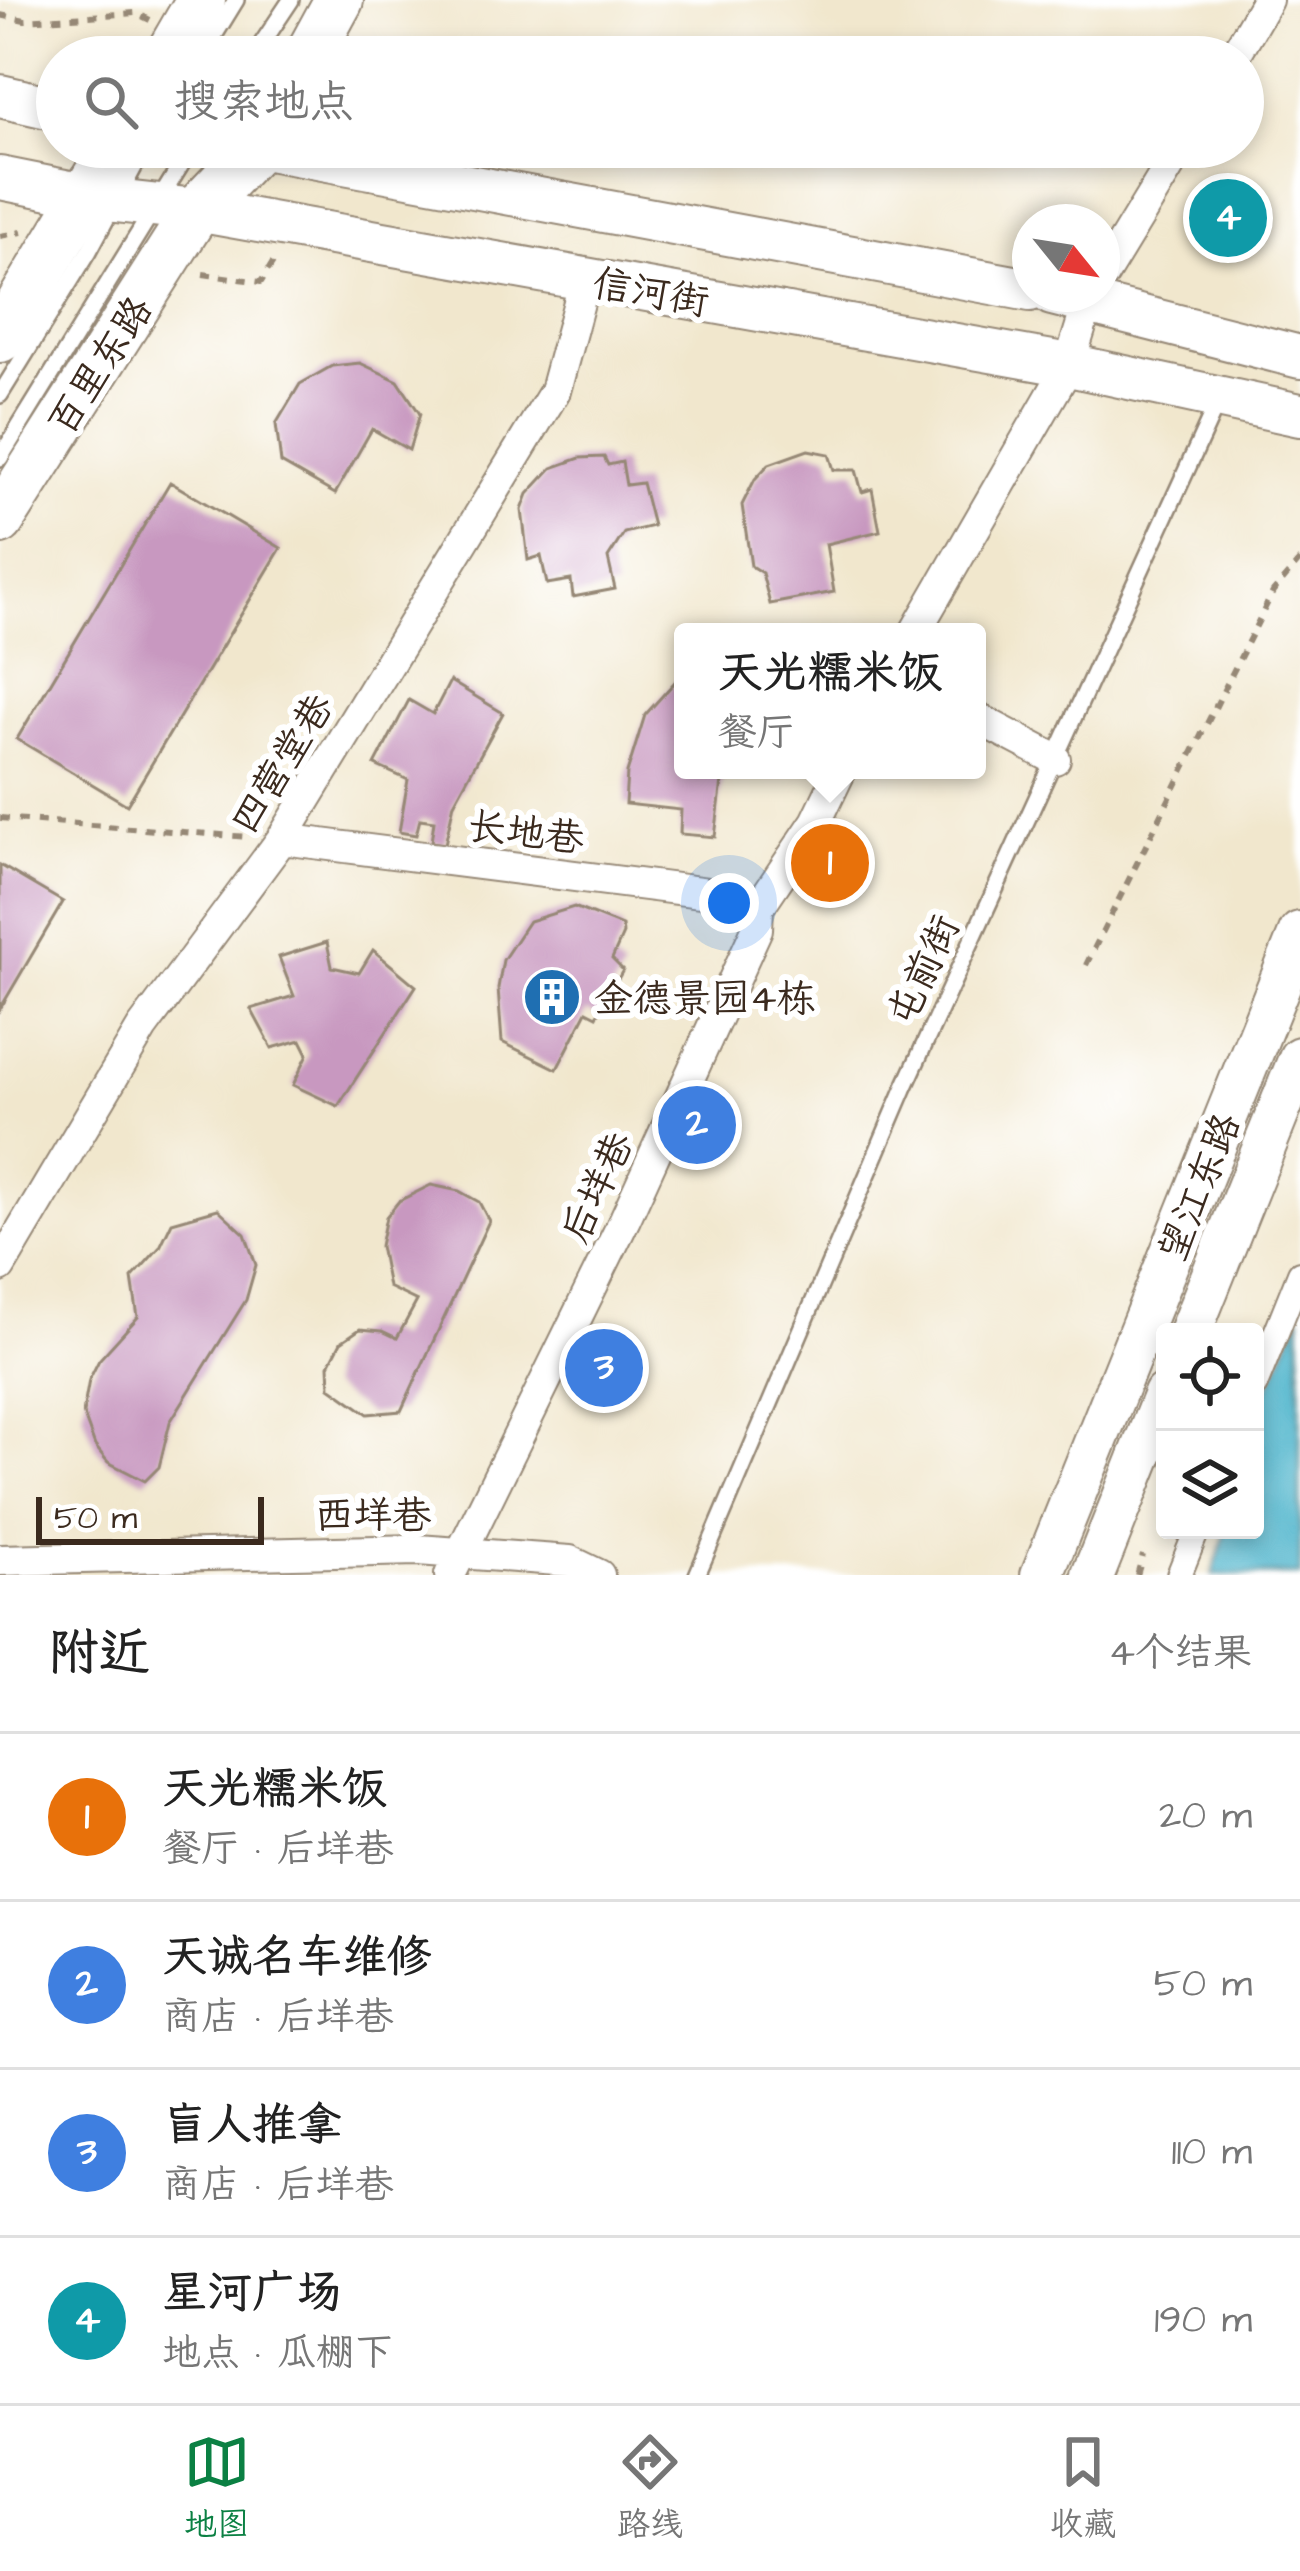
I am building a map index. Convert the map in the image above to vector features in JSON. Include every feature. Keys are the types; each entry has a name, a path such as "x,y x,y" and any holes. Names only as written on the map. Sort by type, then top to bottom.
{"main road":[{"path":"319,36 339,0"},
{"path":"0,96 36,104"},
{"path":"0,338 101,199 110,168"},
{"name":"百里东路","path":"0,520 178,208 230,168"},
{"name":"信河街","path":"371,168 1012,287"},
{"name":"信河街","path":"0,178 1069,365 1300,415"},
{"path":"1120,302 1300,356"},
{"name":"望江东路","path":"1042,1575 1300,933"},
{"name":"望江东路","path":"1194,1323 1300,1058"},
{"path":"1093,1575 1156,1417"}],"street":[{"path":"1246,36 1267,0"},
{"path":"1120,236 1166,168"},
{"name":"四营堂巷","path":"0,1267 142,1028 282,839 555,391 585,280"},
{"path":"920,623 1069,365 1079,312"},
{"path":"986,723 1055,759"},
{"name":"后垟巷","path":"455,1564 635,1198 757,929 758,908 816,822 838,779"},
{"name":"长地巷","path":"282,839 732,896 758,908"},
{"path":"1264,1363 1300,1273"},
{"path":"1179,1575 1193,1539"},
{"name":"西垟巷","path":"0,1559 418,1550 455,1564 570,1562 599,1575"}],"lane":[{"path":"189,36 236,0"},
{"path":"267,36 291,0"},
{"path":"0,395 101,199 128,168"},
{"path":"0,458 178,208 187,168"},
{"name":"屯前街","path":"697,1575 904,1089 1220,398"}],"path":[{"path":"0,16 25,20 136,13 186,36"},
{"path":"1086,965 1273,592 1300,560"},
{"path":"0,818 282,839"}],"water":[{"path":"1300,1315 1300,1575 1212,1575 1223,1539 1264,1539 1264,1402"}],"building":[{"path":"360,363 398,381 420,414 409,450 372,429 335,494 281,463 276,424 300,384 332,366"},
{"path":"808,450 829,454 834,470 856,470 862,492 872,489 880,531 826,544 834,592 770,604 762,573 751,566 742,505 769,464"},
{"path":"604,457 608,465 622,462 626,485 642,483 653,526 624,533 608,558 615,589 573,597 571,580 547,584 541,556 528,560 522,510 528,494 552,468 580,458"},
{"path":"170,482 281,548 127,805 17,739"},
{"path":"450,681 503,713 454,803 445,844 431,842 434,821 420,819 416,835 399,832 408,780 375,765 409,700 433,714"},
{"path":"674,683 674,779 723,779 715,837 680,834 681,810 625,804 627,773 645,715"},
{"path":"0,865 63,902 0,1009"},
{"name":"金德景园4栋","path":"574,907 622,926 612,959 623,970 597,1016 587,1011 557,1069 502,1042 498,988 503,960 529,921"},
{"path":"327,942 332,967 359,973 373,950 416,986 338,1106 293,1085 308,1054 301,1040 272,1048 251,1009 294,996 279,957"},
{"path":"431,1185 459,1191 479,1202 489,1221 401,1411 368,1414 330,1387 329,1365 341,1342 360,1329 397,1338 417,1301 388,1287 380,1246 386,1217 399,1201"},
{"path":"218,1209 245,1234 256,1265 246,1300 170,1422 159,1467 145,1481 108,1462 95,1446 83,1413 89,1380 99,1360 138,1317 132,1278 160,1247 172,1222"}],"place":[{"name":"星河广场","path":"1228,218"},
{"name":"天光糯米饭","path":"830,863"},
{"name":"金德景园4栋","path":"552,997"},
{"name":"天诚名车维修","path":"697,1125"},
{"name":"盲人推拿","path":"604,1368"}]}
